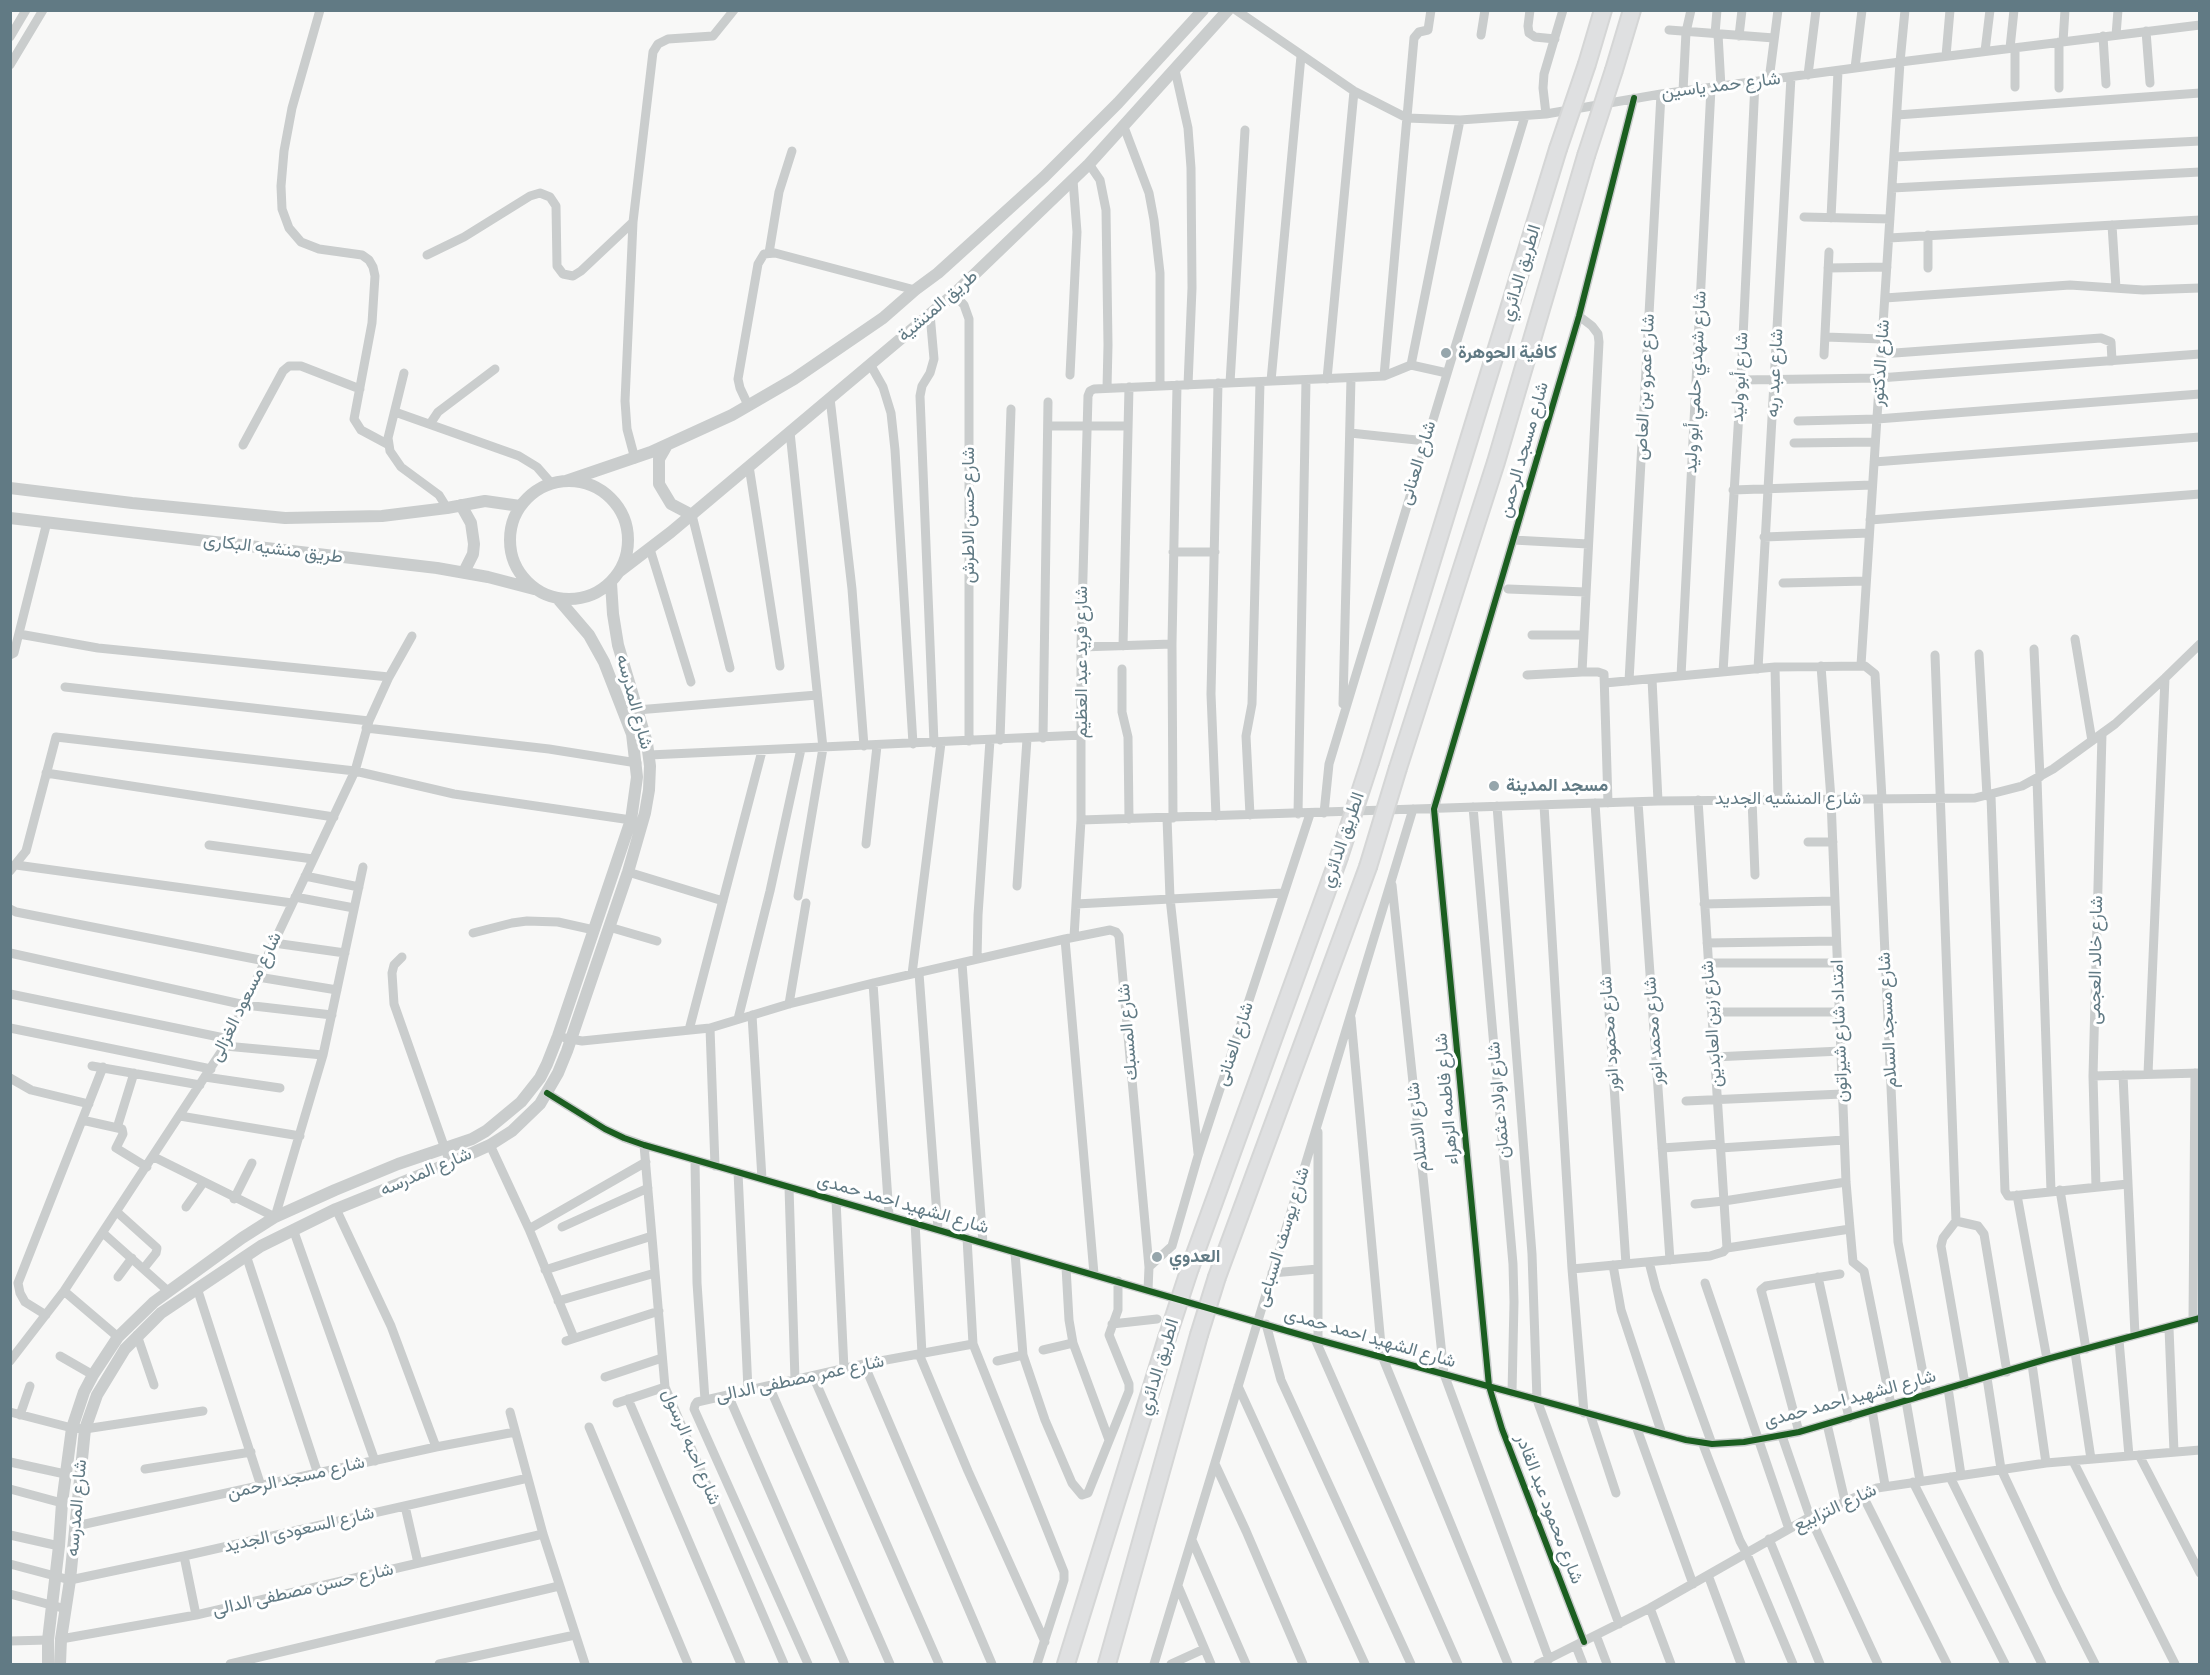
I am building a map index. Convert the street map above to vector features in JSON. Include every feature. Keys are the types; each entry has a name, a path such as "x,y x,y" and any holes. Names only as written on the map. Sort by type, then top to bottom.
{"highway":[{"name":"الطريق الدائري","path":"1066,1665 1190,1268 1339,857 1370,762 1558,149 1603,10"},
{"name":"الطريق الدائري","path":"1107,1665 1217,1277 1368,867 1496,462 1586,156 1632,10"}],"street":[{"path":"10,37 26,10"},
{"path":"10,65 44,10"},
{"path":"320,10 292,108 284,151 282,209 289,228 301,242 320,249 362,255 373,267 375,276 372,323 354,412 356,425 366,434 389,445"},
{"path":"635,459 627,429 625,401 633,222 652,52 658,44 668,39 713,36 734,10"},
{"name":"طريق المنشية","path":"566,481 635,459 667,445 748,405 794,379 854,340 938,273 1059,162 1118,104 1203,10"},
{"name":"طريق المنشية","path":"620,571 692,515 954,294 1089,164 1228,10"},
{"name":"شارع حمد ياسين","path":"1236,10 1354,91 1407,118 1460,120 1546,114 1683,91 2199,25"},
{"path":"1384,376 1414,38 1419,32 1426,32 1429,27 1431,10"},
{"path":"1480,35 1485,10"},
{"path":"1530,10 1529,33 1535,37 1554,39"},
{"path":"1546,114 1544,74 1563,10"},
{"path":"1683,91 1686,32 1691,10"},
{"name":"شارع شهدي حلمي أبو وليد","path":"1682,676 1716,88 1717,10"},
{"path":"1739,36 1742,10"},
{"path":"1769,80 1778,10"},
{"path":"1808,75 1816,10"},
{"path":"1855,68 1862,10"},
{"name":"شارع الدكتور","path":"1860,665 1905,10"},
{"path":"1946,56 1950,10"},
{"path":"1985,51 1990,10"},
{"path":"2014,10 2012,48 2015,87"},
{"path":"2059,87 2065,10"},
{"path":"2116,35 2118,10"},
{"path":"1669,30 1774,38"},
{"path":"2146,31 2150,83"},
{"path":"2103,36 2106,84"},
{"path":"1271,381 1301,56"},
{"path":"1175,70 1188,128 1192,189 1192,288 1188,385"},
{"path":"1831,218 1838,70"},
{"name":"شارع عبد ربه","path":"1758,669 1791,77"},
{"name":"شارع أبو وليد","path":"1723,672 1741,380 1755,82"},
{"path":"1327,379 1354,91"},
{"path":"1898,114 2199,93"},
{"name":"شارع عمرو بن العاص","path":"1629,681 1661,94"},
{"name":"شارع مسجد الرحمن","path":"1434,809 1580,316 1634,98"},
{"name":"شارع العنانى","path":"1324,813 1329,764 1342,718 1525,116"},
{"path":"1412,365 1460,120"},
{"path":"1124,127 1149,193 1156,228 1160,273 1160,386"},
{"path":"1230,383 1245,130"},
{"path":"1894,157 2199,141"},
{"path":"769,253 779,192 792,151"},
{"path":"1089,164 1100,180 1106,210 1107,388 1384,376 1412,365 1447,373"},
{"path":"1892,188 2199,172"},
{"path":"1070,375 1077,232 1072,180"},
{"path":"427,255 464,237 530,195 540,193 550,197 556,206 558,266 563,274 573,276 633,222"},
{"path":"1804,217 1890,219"},
{"path":"1889,238 2199,220"},
{"path":"2112,225 2116,288"},
{"path":"1928,236 1928,268"},
{"path":"1824,355 1829,252"},
{"path":"748,405 738,379 758,264 764,254 769,253 915,290"},
{"path":"1828,268 1887,267"},
{"path":"1886,298 2070,285 2142,290 2199,288"},
{"name":"شارع حسن الاطرش","path":"954,294 964,305 969,320 969,741"},
{"path":"930,314 934,359 920,396 938,743 916,973 938,1229"},
{"path":"1580,316 1593,326 1598,334 1599,342 1582,672"},
{"path":"1825,337 1882,339"},
{"path":"1881,354 2101,338 2111,342 2112,361"},
{"path":"1741,380 1879,378 2199,354"},
{"path":"870,364 883,387 891,413 913,744"},
{"path":"243,445 283,372 289,366 302,366 360,389"},
{"path":"430,424 438,412 495,369"},
{"path":"404,373 388,438 389,445 396,463 435,491 447,508"},
{"path":"1342,718 1351,378"},
{"path":"1298,814 1306,380"},
{"path":"1250,815 1246,736 1252,704 1260,382"},
{"path":"1215,816 1211,694 1218,383"},
{"path":"1176,385 1170,898 1198,1156"},
{"path":"1123,646 1129,387"},
{"name":"شارع فريد عبد العظيم","path":"1094,1274 1069,938 1076,904 1081,820 1081,647 1088,396 1094,389 1107,388"},
{"path":"1798,422 1877,419 2199,394"},
{"path":"830,398 852,589 864,746"},
{"path":"1043,738 1048,402"},
{"path":"977,959 995,740 1011,409"},
{"path":"395,412 519,456 537,467 551,483"},
{"path":"1048,426 1128,426"},
{"path":"789,432 823,748 798,896"},
{"path":"1350,433 1426,441"},
{"path":"1874,462 2199,437"},
{"path":"1794,443 1875,442"},
{"path":"667,445 659,459 659,484 665,498 671,504 692,515 730,668"},
{"path":"749,466 780,666"},
{"path":"566,481 579,482 603,491 620,510 625,521 628,547 620,571 611,583 587,597 559,600 534,589 516,570 510,550 510,530 513,518 520,506 534,492 551,483 566,481"},
{"path":"1733,490 1872,485"},
{"name":"طريق منشيه البكارى","path":"10,488 285,518 382,516 485,501 520,506"},
{"path":"1870,520 2199,495"},
{"path":"461,505 471,523 474,543 473,554 464,573"},
{"name":"طريق منشيه البكارى","path":"10,518 464,573 534,589"},
{"path":"10,655 14,653 47,522"},
{"path":"1764,537 1869,533"},
{"path":"1513,540 1588,544"},
{"path":"650,549 691,682"},
{"path":"1173,552 1215,552"},
{"path":"1783,584 1866,581"},
{"name":"شارع المدرسه","path":"60,1665 85,1429 105,1379 119,1356 136,1335 161,1313 197,1288 246,1255 293,1229 490,1144 522,1123 547,1093 558,1073 628,872 648,802 649,755 617,637 611,583"},
{"path":"1508,589 1586,592"},
{"name":"شارع المدرسه","path":"48,1665 48,1640 72,1428 84,1392 118,1337 141,1312 242,1238 275,1217 345,1185 479,1135 510,1113 540,1078 558,1036 631,820 636,792 636,763 628,720 604,662 589,635 559,600"},
{"path":"19,634 98,648 389,677"},
{"path":"1532,635 1583,635"},
{"name":"شارع مسعود الغزالى","path":"10,1361 64,1291 227,1042 355,771 368,725 389,677 412,636"},
{"path":"2075,639 2092,741"},
{"path":"1081,647 1172,644"},
{"name":"شارع المنشيه الجديد","path":"1081,820 1658,801 1941,799 1989,796 2015,789 2039,778 2102,734 2166,678 2199,644"},
{"path":"2034,649 2055,1191 2086,1349"},
{"path":"1979,654 1989,796 2005,1191 2008,1196 2128,1184"},
{"path":"1935,655 1956,1221 1943,1238 1941,1246 1965,1383"},
{"path":"1605,683 1775,667 1860,665"},
{"name":"شارع مسجد السلام","path":"1860,665 1873,670 1875,674 1898,1242 1927,1394"},
{"name":"امتداد شارع شيراتون","path":"1821,666 1831,799 1844,1140 1853,1262 1864,1271 1891,1405"},
{"path":"1775,667 1778,799"},
{"path":"1122,669 1122,712 1128,737 1129,819"},
{"path":"1527,675 1582,672 1604,674 1608,803"},
{"path":"2148,1074 2166,678"},
{"path":"1652,679 1658,801"},
{"path":"65,687 549,749 636,763"},
{"path":"637,710 817,695"},
{"name":"شارع خالد العجمى","path":"2096,1187 2093,1076 2102,734"},
{"path":"649,755 1082,735"},
{"path":"13,868 26,851 56,737 355,771 454,794 631,820"},
{"path":"1017,886 1027,739"},
{"path":"866,844 878,746"},
{"path":"738,1019 770,891 801,749"},
{"path":"689,1030 762,751"},
{"path":"46,773 334,817"},
{"path":"1752,799 1755,875"},
{"name":"شارع زين العابدين","path":"1698,800 1727,1248"},
{"name":"شارع محمد انور","path":"1638,802 1670,1260"},
{"name":"شارع محمود انور","path":"1595,803 1626,1264"},
{"path":"1544,805 1572,1269 1587,1414 1617,1493"},
{"path":"1497,806 1515,1062 1532,1254 1537,1400 1619,1624"},
{"name":"شارع اولاد عثمان","path":"1473,807 1513,1264 1512,1393"},
{"name":"شارع يوسف السباعى","path":"1154,1665 1238,1386 1262,1323 1272,1273 1413,809"},
{"name":"شارع فاطمه الزهراء","path":"1434,809 1489,1386"},
{"name":"شارع العنانى","path":"1149,1267 1172,1246 1198,1156 1310,814"},
{"path":"1808,842 1833,842"},
{"path":"209,845 313,860"},
{"path":"153,1157 234,1199 275,1217 323,1055 363,867"},
{"path":"13,868 354,908"},
{"path":"628,872 723,901"},
{"path":"305,876 359,887"},
{"name":"شارع الاسلام","path":"1392,879 1444,1374 1549,1659"},
{"path":"1076,904 1284,893"},
{"path":"1704,904 1834,901"},
{"path":"789,1005 806,903"},
{"path":"10,909 265,961"},
{"path":"473,933 527,921 558,922 594,930"},
{"path":"609,927 657,941"},
{"name":"شارع المسبك","path":"558,1036 582,1041 710,1028 873,983 1069,938 1110,930 1116,932 1119,936 1149,1267 1149,1290"},
{"path":"1707,943 1836,941"},
{"path":"273,943 345,953"},
{"path":"10,953 245,1005 332,1015"},
{"path":"402,957 394,965 392,973 394,1004 450,1163"},
{"path":"962,963 983,1243"},
{"path":"1708,963 1837,963"},
{"path":"258,977 337,990"},
{"path":"873,983 889,1215"},
{"path":"10,994 227,1042 323,1055"},
{"path":"1350,1011 1382,1356 1508,1665"},
{"path":"1712,1012 1839,1012"},
{"path":"752,1015 762,1179"},
{"path":"10,1028 205,1077"},
{"path":"710,1028 715,1166"},
{"path":"1714,1057 1840,1051"},
{"path":"92,1065 134,1073 205,1077 280,1088"},
{"path":"46,1314 25,1302 18,1283 103,1067"},
{"path":"117,1128 134,1073"},
{"path":"2093,1076 2197,1073 2196,1319"},
{"path":"2123,1075 2135,1335"},
{"path":"10,1078 31,1090 89,1104"},
{"name":"شارع الشهيد احمد حمدى","path":"547,1093 605,1129 644,1145 1316,1339 1662,1434 1707,1443 1759,1440 1799,1432 2047,1359 2196,1319"},
{"path":"1686,1101 1842,1094"},
{"path":"180,1116 300,1136"},
{"path":"82,1120 124,1131 116,1145 117,1151 147,1167"},
{"path":"1318,1121 1316,1339 1458,1665"},
{"path":"1662,1148 1844,1140"},
{"path":"490,1144 529,1229 558,1301 570,1340 659,1311"},
{"name":"شارع احبه الرسول","path":"644,1145 665,1387 784,1665"},
{"path":"695,1160 697,1283 705,1400"},
{"path":"529,1229 646,1162"},
{"path":"234,1199 252,1163"},
{"path":"738,1172 748,1390"},
{"path":"1695,1204 1724,1202 1846,1182"},
{"path":"186,1208 203,1183"},
{"path":"789,1187 795,1380"},
{"path":"562,1227 648,1188"},
{"path":"2017,1195 2047,1359"},
{"path":"836,1200 844,1369"},
{"path":"336,1209 391,1326 436,1447"},
{"path":"117,1212 157,1248 156,1253 144,1268"},
{"path":"1956,1221 1978,1226 1984,1234 2007,1372"},
{"path":"915,1222 920,1354 968,1471 1045,1642"},
{"path":"1572,1269 1717,1255 1727,1248 1850,1228"},
{"path":"293,1229 375,1461"},
{"path":"103,1233 168,1292"},
{"path":"545,1270 652,1236"},
{"path":"967,1238 973,1344 1062,1565 1064,1580 1037,1665"},
{"path":"1015,1253 1023,1354 1045,1420 1072,1483 1082,1495 1088,1493 1129,1390 1129,1384 1109,1335 1118,1310 1118,1281"},
{"path":"246,1255 318,1474"},
{"path":"118,1277 132,1258"},
{"path":"1649,1262 1740,1541 1793,1665"},
{"path":"1613,1265 1618,1300 1662,1434"},
{"path":"1066,1267 1069,1320 1073,1343 1109,1440"},
{"path":"1272,1273 1318,1269"},
{"path":"558,1301 656,1273"},
{"path":"1799,1432 1761,1290 1764,1287 1840,1274"},
{"path":"1818,1277 1849,1418"},
{"path":"1706,1283 1789,1528"},
{"path":"197,1288 261,1486"},
{"path":"64,1291 118,1337"},
{"path":"1112,1324 1157,1319"},
{"path":"1262,1323 1281,1380 1411,1665"},
{"path":"2169,1328 2174,1452"},
{"path":"136,1335 154,1385"},
{"path":"2119,1340 2134,1456 2199,1573"},
{"path":"1043,1350 1073,1343"},
{"name":"شارع عمر مصطفى الدالى","path":"808,1665 694,1409 697,1402 864,1364 973,1344"},
{"path":"2076,1352 2091,1459"},
{"path":"997,1361 1023,1354"},
{"path":"60,1356 93,1375"},
{"path":"605,1377 662,1358"},
{"path":"864,1364 992,1665"},
{"path":"2032,1364 2046,1463"},
{"path":"813,1376 939,1665"},
{"path":"1987,1378 2001,1470 2095,1665"},
{"path":"30,1386 15,1413 72,1428 85,1429 203,1411"},
{"path":"769,1386 890,1665"},
{"path":"1238,1386 1365,1665"},
{"name":"شارع محمود عبد القادر","path":"1489,1386 1499,1422 1580,1644 1583,1665"},
{"path":"617,1403 665,1387"},
{"path":"1948,1388 1961,1475"},
{"path":"728,1395 845,1665"},
{"path":"628,1399 741,1665"},
{"path":"1906,1401 1916,1481 2005,1665"},
{"path":"1872,1410 1885,1485"},
{"path":"510,1412 543,1534 585,1665"},
{"path":"1827,1424 1845,1501"},
{"path":"1636,1426 1693,1584"},
{"path":"589,1427 688,1665"},
{"name":"شارع مسجد الرحمن","path":"76,1526 436,1447 515,1432"},
{"path":"1782,1436 1810,1517 1878,1665"},
{"name":"شارع الترابيع","path":"1538,1665 1650,1608 1810,1517 1885,1485 2046,1463 2199,1450"},
{"path":"145,1469 250,1452"},
{"path":"2073,1461 2175,1665"},
{"path":"10,1462 65,1474"},
{"path":"1215,1464 1304,1665"},
{"path":"1950,1477 2042,1665"},
{"name":"شارع السعودى الجديد","path":"70,1580 528,1478"},
{"path":"10,1489 62,1503"},
{"path":"1862,1494 1947,1665"},
{"path":"405,1506 418,1563"},
{"name":"شارع حسن مصطفى الدالى","path":"61,1639 196,1615 543,1534"},
{"path":"10,1535 59,1546"},
{"path":"1769,1539 1820,1665"},
{"path":"1191,1540 1246,1665"},
{"path":"184,1556 196,1615"},
{"path":"10,1564 70,1580"},
{"path":"1708,1575 1741,1665"},
{"path":"237,1664 559,1586"},
{"path":"1178,1586 1211,1665"},
{"path":"10,1594 66,1609"},
{"path":"1650,1608 1671,1665"},
{"path":"439,1665 575,1635"},
{"path":"1596,1635 1607,1665"},
{"path":"10,1641 48,1640"},
{"path":"1171,1665 1204,1649"}],"cycle path":[{"path":"1584,1642 1502,1429 1489,1386 1434,809 1579,316 1634,98"},
{"path":"547,1093 605,1129 644,1145 1315,1339 1686,1440 1712,1444 1744,1442 1799,1432 2047,1359 2200,1318"}],"place":[{"name":"كافية الحوهرة","path":"1446,353"},
{"name":"مسجد المدينة","path":"1494,786"},
{"name":"العدوي","path":"1157,1257"}]}
